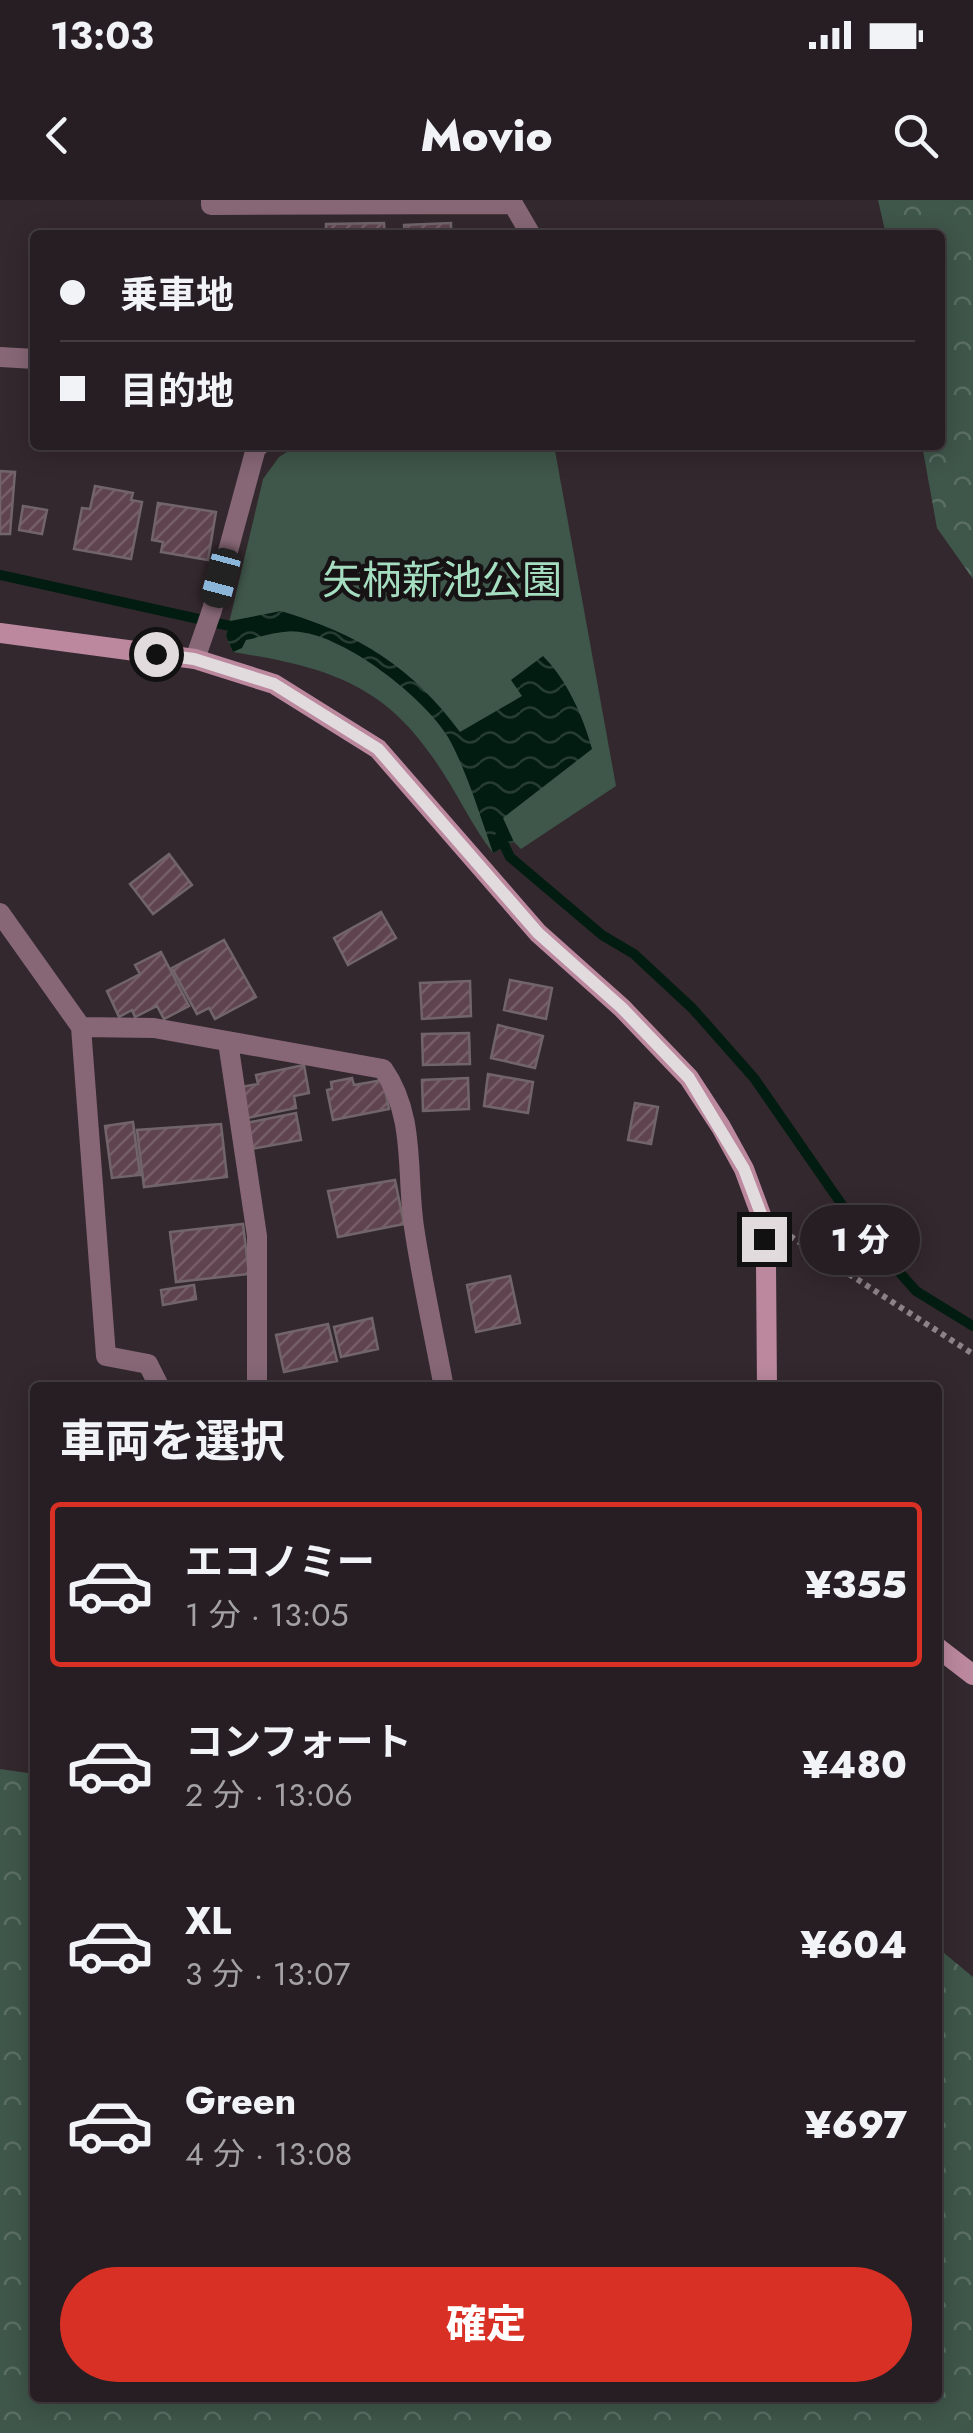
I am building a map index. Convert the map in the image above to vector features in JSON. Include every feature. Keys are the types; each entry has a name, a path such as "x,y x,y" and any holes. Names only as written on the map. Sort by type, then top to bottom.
{"street":[{"path":"211,200 212,205 513,204 528,230"},
{"path":"0,358 30,359"},
{"path":"198,649 256,450"},
{"path":"0,633 198,649 274,684 378,749 538,933 622,1008 689,1078 744,1169 761,1214 766,1263 767,1382"},
{"path":"0,912 80,1027 106,1356 148,1364 157,1382"},
{"path":"80,1027 154,1028 383,1069 394,1084 407,1122 414,1225 443,1382"},
{"path":"228,1042 257,1236 257,1382"},
{"path":"942,1651 973,1675"}],"path":[{"path":"761,1214 810,1252 973,1354"}],"green space":[{"path":"878,200 973,200 973,579 937,528 923,450 945,450 945,230 885,230"},
{"name":"矢柄新池公園","path":"290,450 555,450 616,786 521,849 514,842 493,853 431,755 390,709 368,693 319,671 233,652 226,636 263,479 279,457"},
{"path":"0,1769 30,1773 30,2402 942,2402 942,1951 973,1977 973,2433 0,2433"}],"water":[{"path":"281,611 335,630 382,656 423,689 460,732 522,696 511,680 543,656 573,699 592,749 503,818 514,842 493,853 448,737 421,704 382,671 339,645 300,632 246,640 242,648 233,652 226,636 230,621"}],"building":[{"path":"384,223 385,230 326,230 326,224"},
{"path":"451,223 451,230 404,230 404,225"},
{"path":"0,471 15,472 10,534 0,534"},
{"path":"95,486 133,493 131,500 142,502 131,559 74,549 82,508 90,509"},
{"path":"158,503 216,512 208,560 161,552 163,542 152,540"},
{"path":"23,506 47,510 42,534 19,530"},
{"path":"169,854 192,885 153,914 130,884"},
{"path":"381,912 396,938 348,965 334,938"},
{"path":"224,940 256,997 215,1019 209,1008 197,1014 172,968"},
{"path":"161,952 189,1006 164,1019 157,1006 135,1017 132,1010 119,1017 107,991 140,974 135,965"},
{"path":"510,980 552,988 546,1019 504,1010"},
{"path":"470,981 471,1016 422,1019 420,983"},
{"path":"498,1025 543,1036 535,1068 491,1058"},
{"path":"469,1033 470,1064 423,1065 422,1034"},
{"path":"304,1065 309,1093 294,1096 296,1108 247,1118 241,1087 258,1084 256,1075"},
{"path":"488,1074 533,1082 528,1113 484,1106"},
{"path":"352,1078 354,1085 383,1080 389,1109 333,1120 327,1090 332,1089 331,1082"},
{"path":"468,1078 469,1109 423,1111 422,1080"},
{"path":"635,1103 658,1107 651,1144 628,1140"},
{"path":"296,1113 301,1140 251,1149 246,1123"},
{"path":"133,1122 140,1175 112,1178 105,1126"},
{"path":"221,1124 227,1177 144,1187 137,1130"},
{"path":"395,1180 404,1224 338,1237 328,1191"},
{"path":"243,1224 249,1274 176,1282 170,1232"},
{"path":"510,1276 520,1323 476,1332 467,1285"},
{"path":"194,1285 196,1299 163,1305 161,1290"},
{"path":"372,1318 378,1349 341,1357 334,1327"},
{"path":"328,1324 337,1361 284,1372 276,1335"}],"waterway":[{"path":"0,575 239,628"},
{"path":"500,836 510,857 602,935 634,954 693,1009 754,1078 849,1215 916,1291 973,1326"}],"route":[{"path":"156,654 194,659 274,684 378,749 538,933 622,1008 689,1078 744,1169 761,1214 764,1239"}]}
